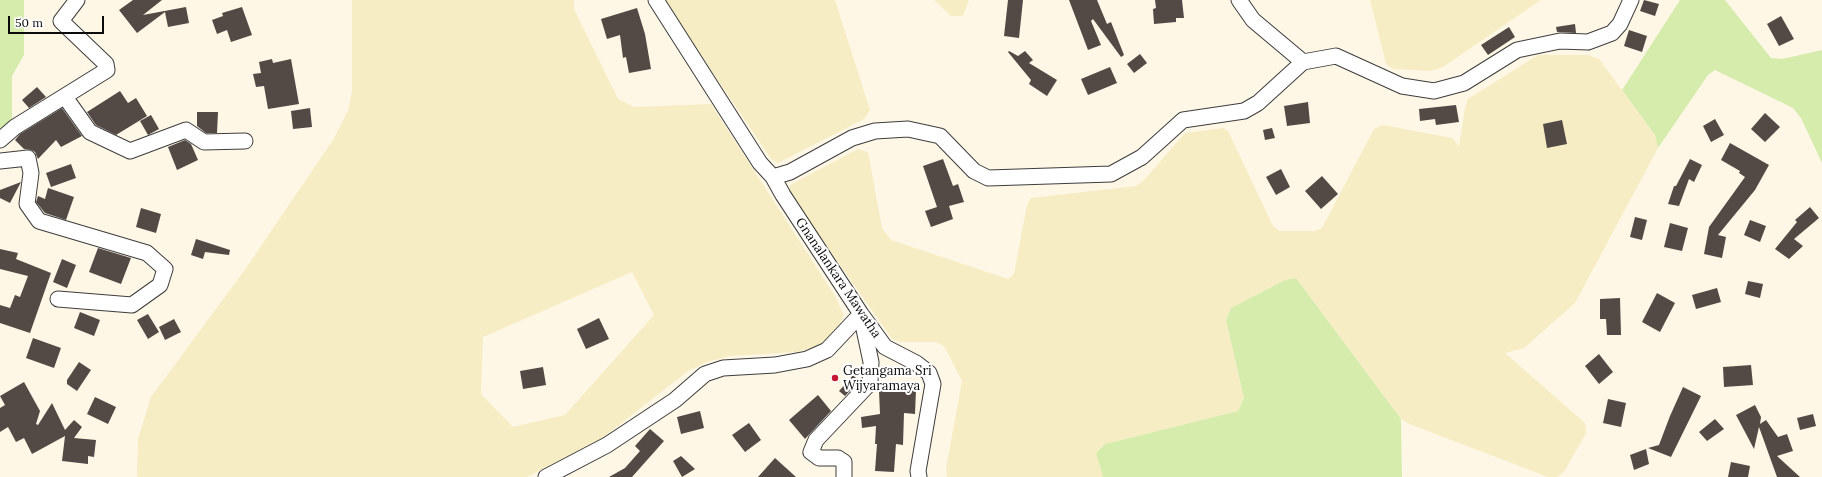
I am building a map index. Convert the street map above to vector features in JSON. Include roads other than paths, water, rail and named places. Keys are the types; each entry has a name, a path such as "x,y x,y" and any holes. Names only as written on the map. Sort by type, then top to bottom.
{"street":[{"path":"0,140 15,127 107,70 106,64 61,21 77,0"},
{"name":"Gnanalankara Mawatha","path":"656,0 760,163 773,177 783,195 861,314 885,347 916,363 929,373 933,384 918,471 919,477"},
{"path":"1238,0 1253,20 1303,62"},
{"path":"773,177 790,172 852,138 875,131 908,129 940,136 974,171 988,178 1111,174 1142,157 1183,120 1244,111 1258,103 1303,62 1336,56 1402,86 1434,91 1464,83 1517,50 1560,41 1588,42 1612,33 1620,24 1631,0"},
{"path":"65,97 90,132 130,152 186,130 204,142 245,141"},
{"path":"0,161 28,158 31,173 27,204 39,221 147,253 165,269 160,285 132,305 58,298"},
{"path":"546,477 607,445 675,400 705,374 723,368 775,365 808,359 827,350 861,314"},
{"path":"844,477 844,462 838,458 819,458 811,452 816,440 870,383 871,362 861,314"}],"place":[{"name":"Getangama Sri Wijyaramaya","path":"835,378"}]}
